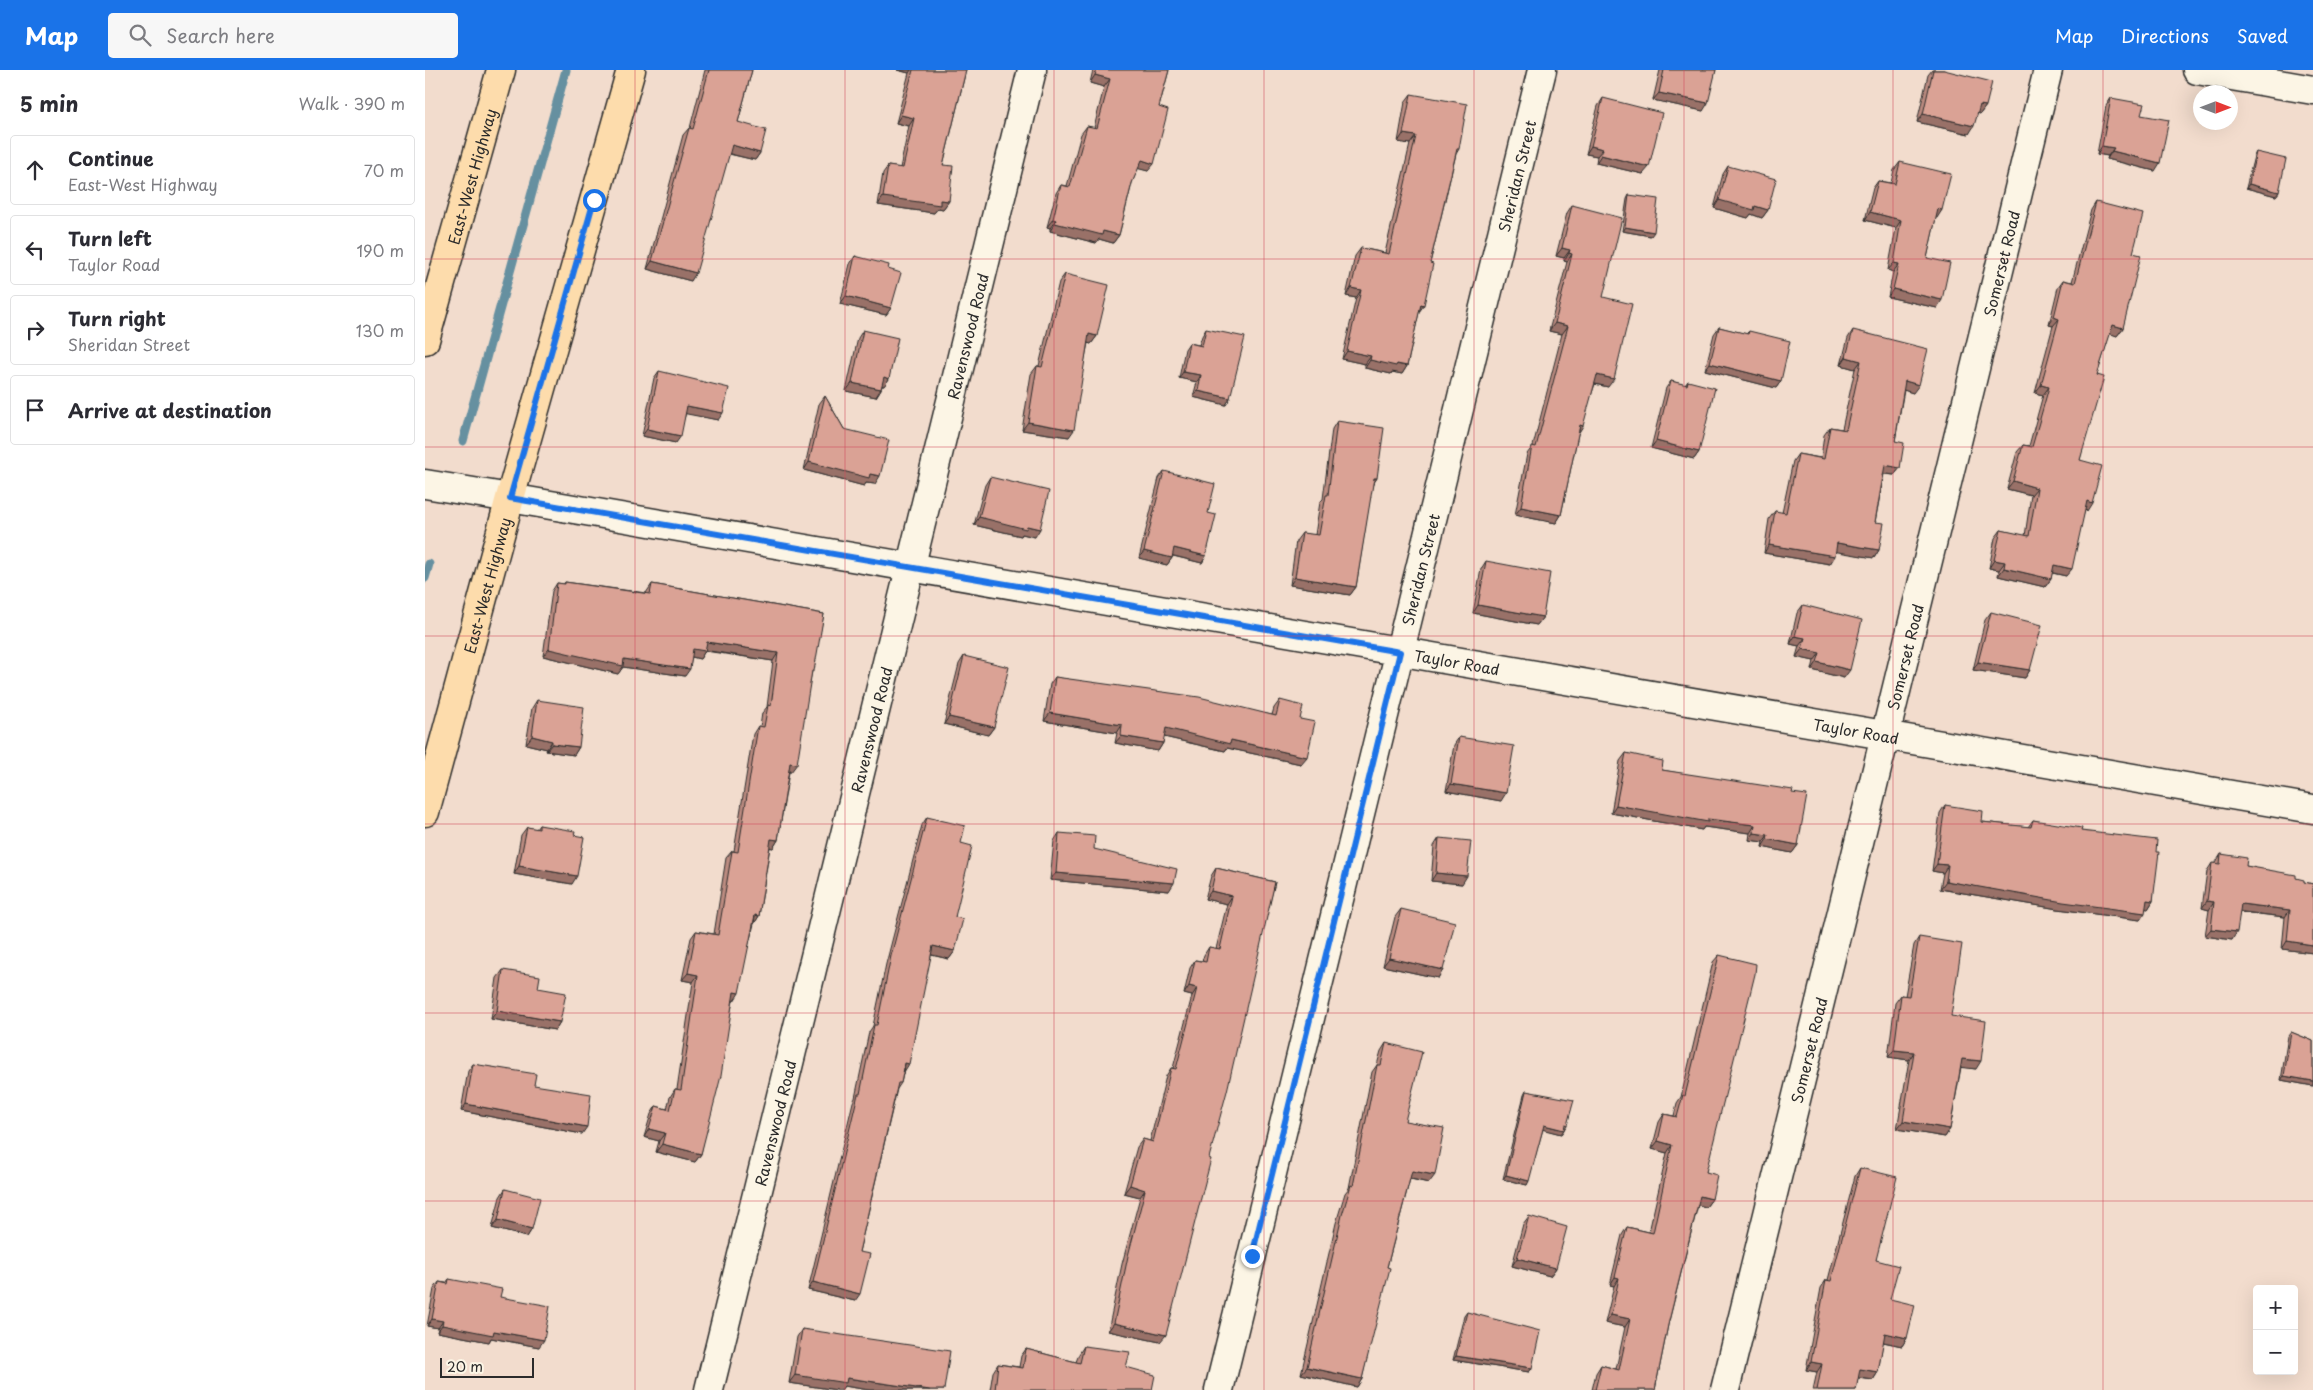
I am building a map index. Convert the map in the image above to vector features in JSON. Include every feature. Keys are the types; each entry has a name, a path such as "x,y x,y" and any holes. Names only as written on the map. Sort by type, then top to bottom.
{"main road":[{"name":"East-West Highway","path":"425,340 501,70"},
{"name":"East-West Highway","path":"425,812 510,498 631,70"}],"street":[{"name":"Ravenswood Road","path":"709,1390 1032,70"},
{"name":"Sheridan Street","path":"1219,1390 1542,70"},
{"name":"Somerset Road","path":"1725,1390 2048,70"},
{"path":"2197,70 2313,90"},
{"name":"Taylor Road","path":"425,484 2313,809"}],"building":[{"path":"709,70 752,70 738,122 766,130 760,153 732,145 696,273 652,261 689,128 693,129"},
{"path":"913,70 966,70 943,165 953,166 949,201 940,200 940,205 883,197 888,166 903,168 914,118 901,115"},
{"path":"1097,70 1169,70 1159,107 1168,110 1154,164 1142,160 1132,183 1119,235 1103,231 1102,235 1055,223 1056,220 1053,219 1061,185 1070,187 1087,126 1097,128 1110,79 1095,75"},
{"path":"1664,70 1716,70 1708,103 1659,93"},
{"path":"1933,70 1944,70 1992,82 1986,106 1980,105 1974,126 1923,114"},
{"path":"1411,94 1467,104 1459,149 1457,149 1430,263 1433,264 1424,305 1421,304 1407,366 1397,364 1396,366 1370,360 1371,356 1347,351 1361,290 1351,288 1361,248 1389,254 1416,136 1403,134"},
{"path":"1603,98 1662,113 1649,167 1601,155 1603,149 1591,146"},
{"path":"2111,98 2144,104 2141,115 2169,120 2160,163 2112,151 2114,148 2102,146"},
{"path":"2256,152 2286,159 2279,192 2249,184"},
{"path":"1900,162 1951,174 1942,210 1938,209 1927,258 1950,263 1942,300 1893,289 1899,264 1894,263 1901,220 1870,212 1878,181 1895,184"},
{"path":"1728,166 1776,179 1768,210 1755,206 1754,210 1719,200"},
{"path":"1629,195 1658,199 1654,232 1625,227"},
{"path":"2096,202 2143,214 2133,253 2141,255 2123,328 2113,325 2097,375 2104,377 2080,460 2102,466 2092,503 2087,501 2072,569 2054,565 2051,579 2004,568 2005,562 1994,560 2001,530 2029,536 2037,488 2013,481 2023,445 2032,447 2049,387 2041,385 2059,319 2054,317 2063,280 2075,283"},
{"path":"1572,205 1622,218 1603,297 1632,304 1614,379 1597,375 1583,426 1580,425 1561,515 1521,507 1532,446 1536,447 1568,326 1555,323 1572,254 1569,253 1570,250 1562,248"},
{"path":"855,256 889,265 888,269 901,273 891,308 846,296"},
{"path":"1065,274 1109,285 1097,336 1089,334 1074,430 1028,422 1037,366 1042,367"},
{"path":"1719,327 1748,334 1749,331 1790,341 1781,381 1710,363"},
{"path":"1206,329 1245,337 1230,398 1198,391 1201,375 1183,372 1189,343 1202,346"},
{"path":"863,330 898,338 889,379 884,377 881,389 852,383"},
{"path":"1853,330 1928,349 1919,385 1905,381 1895,441 1904,443 1900,468 1885,465 1875,522 1884,523 1879,550 1837,543 1835,556 1769,545 1775,511 1786,513 1798,454 1824,459 1830,427 1846,430 1861,361 1846,357"},
{"path":"659,371 729,388 723,413 687,406 681,436 647,429"},
{"path":"1671,381 1687,385 1688,381 1715,388 1699,452 1656,441"},
{"path":"825,396 844,429 889,440 880,476 870,474 869,478 809,462"},
{"path":"1337,421 1384,428 1377,478 1374,478 1356,587 1295,577 1302,533 1319,535 1326,495 1328,495"},
{"path":"1164,471 1215,484 1208,513 1216,515 1206,556 1174,548 1172,558 1144,551"},
{"path":"990,477 1049,491 1040,529 1027,526 1026,529 979,517"},
{"path":"1486,561 1550,573 1543,617 1478,605"},
{"path":"565,582 650,594 652,584 824,614 814,671 812,671 797,764 790,763 778,840 771,839 759,916 755,915 739,993 734,992 721,1076 701,1154 662,1144 665,1133 649,1129 656,1106 670,1110 675,1089 681,1090 698,975 688,973 696,931 718,935 732,851 738,852 758,726 764,727 768,705 771,706 778,653 707,642 705,651 693,649 690,669 624,659 623,666 549,649 557,583 565,584"},
{"path":"1803,605 1862,620 1850,670 1817,662 1820,653 1802,649 1805,638 1795,636"},
{"path":"1991,612 2042,625 2030,670 1978,662"},
{"path":"964,656 1009,667 994,727 949,717"},
{"path":"1055,677 1199,697 1276,716 1280,700 1303,706 1300,719 1315,722 1307,757 1231,740 1230,744 1166,728 1163,743 1121,736 1122,725 1050,713"},
{"path":"537,700 584,707 579,747 552,744 552,741 532,736"},
{"path":"1459,737 1514,746 1506,793 1451,784"},
{"path":"1626,753 1663,761 1662,770 1793,790 1792,793 1807,795 1798,845 1767,839 1768,835 1754,833 1755,825 1708,819 1708,822 1616,805"},
{"path":"1945,805 1983,811 1982,822 2031,827 2033,820 2082,828 2081,831 2157,840 2156,852 2159,852 2153,901 2147,900 2145,913 2063,902 1946,881 1948,865 1937,864"},
{"path":"927,817 965,826 961,843 972,846 955,917 963,919 955,951 933,946 909,1064 905,1063 901,1083 898,1083 859,1252 870,1254 860,1294 813,1282 858,1094 860,1094 874,1025 877,1025 891,956"},
{"path":"539,825 575,831 574,835 584,837 577,876 519,866 527,827 539,829"},
{"path":"1059,833 1095,836 1094,849 1177,869 1174,883 1056,873"},
{"path":"1439,838 1471,841 1467,876 1436,873"},
{"path":"2221,854 2247,858 2246,866 2296,875 2296,878 2313,884 2313,945 2287,941 2290,910 2241,904 2237,932 2211,929 2214,902 2207,901 2212,863 2220,864"},
{"path":"1216,868 1275,882 1227,1091 1209,1158 1211,1159 1166,1335 1114,1323 1128,1256 1145,1190 1130,1185 1143,1139 1153,1142 1171,1068 1176,1069 1197,988 1189,986 1195,960 1206,962 1209,947 1220,949 1232,896 1211,891"},
{"path":"1401,909 1455,922 1443,970 1389,958"},
{"path":"1919,937 1962,944 1951,1016 1986,1021 1981,1061 1962,1059 1950,1129 1903,1121 1914,1052 1894,1050 1901,995 1909,996"},
{"path":"1719,955 1756,964 1706,1172 1717,1175 1712,1199 1700,1196 1668,1325 1655,1390 1595,1390 1601,1365 1619,1370 1630,1319 1611,1315 1619,1278 1615,1277 1627,1227 1653,1233 1672,1145 1658,1141 1664,1114 1677,1117 1683,1095 1685,1096"},
{"path":"503,970 540,976 538,988 566,993 560,1022 497,1011"},
{"path":"2291,1032 2313,1041 2313,1081 2284,1076"},
{"path":"1386,1043 1422,1052 1405,1121 1444,1128 1435,1175 1412,1171 1387,1267 1390,1268 1362,1379 1307,1367 1342,1215 1351,1185 1353,1186 1377,1065 1381,1065"},
{"path":"473,1064 536,1074 534,1085 591,1094 587,1127 466,1104"},
{"path":"1526,1091 1574,1100 1564,1130 1544,1125 1529,1181 1506,1175"},
{"path":"1860,1168 1897,1177 1876,1260 1899,1266 1890,1299 1915,1305 1907,1338 1885,1333 1878,1372 1860,1369 1856,1390 1817,1390 1822,1364 1811,1362 1826,1280 1831,1281"},
{"path":"505,1189 540,1198 532,1229 498,1220"},
{"path":"1529,1216 1567,1227 1556,1268 1517,1258"},
{"path":"449,1279 502,1289 500,1297 550,1306 544,1340 494,1331 493,1335 442,1325 443,1321 432,1319 439,1282 448,1284"},
{"path":"1467,1312 1540,1331 1532,1368 1456,1356"},
{"path":"802,1329 950,1351 944,1390 930,1390 847,1378 846,1383 795,1375"},
{"path":"1084,1346 1130,1352 1126,1367 1155,1375 1152,1390 995,1390 998,1364 1023,1368 1026,1349 1080,1363"}],"waterway":[{"path":"463,441 566,70"},
{"path":"425,578 429,564"}],"route":[{"path":"594,200 510,498 1400,652 1252,1256"}]}
